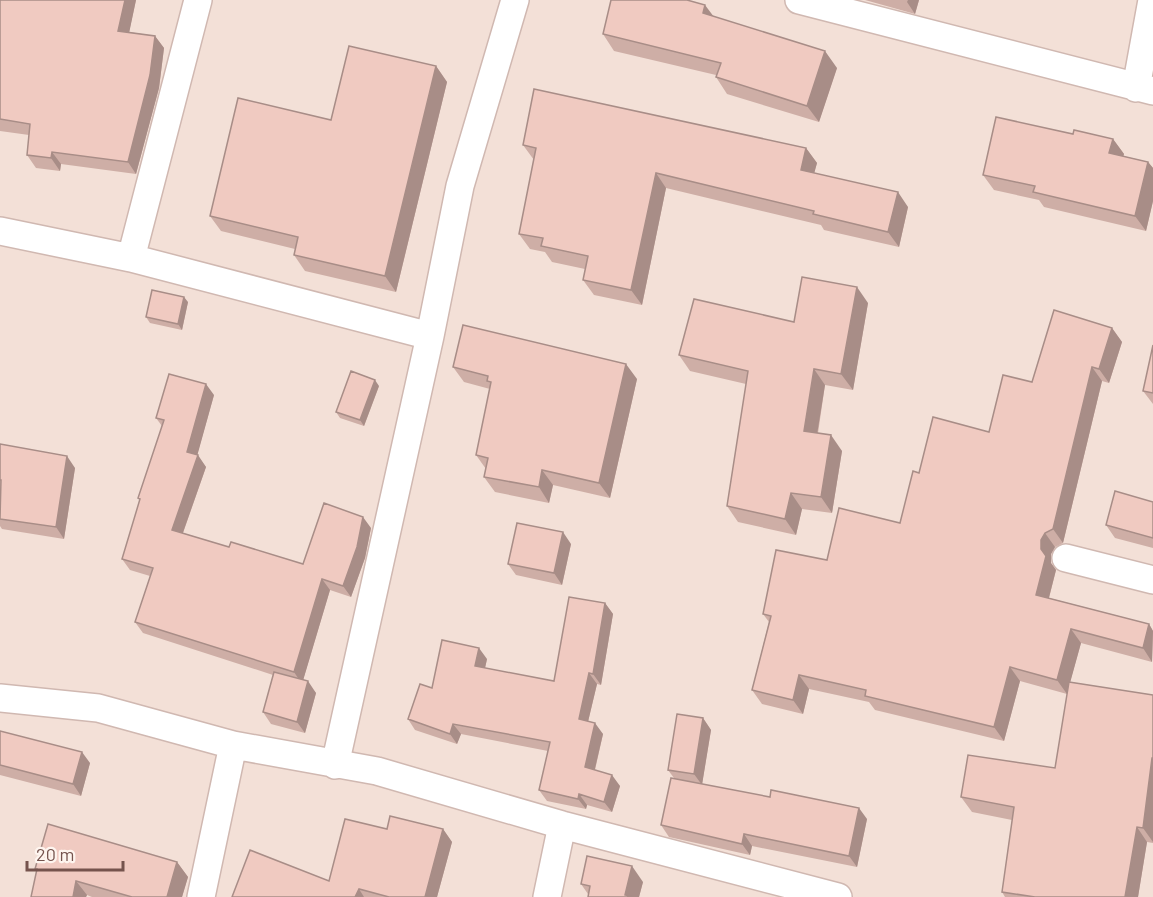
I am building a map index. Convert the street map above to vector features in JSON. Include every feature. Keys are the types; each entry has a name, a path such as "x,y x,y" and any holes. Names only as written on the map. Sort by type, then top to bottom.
{"street":[{"path":"131,258 198,0"},
{"path":"335,765 430,336 460,186 515,0"},
{"path":"799,0 1145,89 1152,0"},
{"path":"0,231 131,258 430,336"},
{"path":"1066,558 1153,580"},
{"path":"0,698 98,708 233,745 377,771 562,825 838,897"},
{"path":"201,897 233,745"},
{"path":"546,897 562,825"}],"shaded area":[{"path":"0,0 1153,0 1153,897 0,897"}],"building":[{"path":"0,0 125,0 118,31 155,36 150,75 128,162 52,152 51,158 27,155 30,124 0,119"},
{"path":"611,0 687,0 705,5 703,13 825,51 807,106 716,77 721,63 603,34"},
{"path":"349,46 436,66 385,276 294,255 298,237 210,216 238,98 331,120"},
{"path":"534,89 806,148 801,170 898,192 888,232 813,214 814,211 656,173 631,290 583,280 588,256 541,246 543,238 519,234 536,148 523,145"},
{"path":"996,117 1073,134 1074,130 1113,139 1109,153 1148,162 1135,216 1033,192 1035,186 983,175"},
{"path":"802,277 857,287 841,374 814,369 804,431 831,435 821,497 791,493 785,519 727,506 748,371 679,355 694,299 794,322"},
{"path":"152,290 184,297 178,324 146,317"},
{"path":"1054,310 1112,328 1099,369 1092,367 1053,529 1045,533 1041,540 1041,549 1046,556 1036,595 1149,624 1143,648 1071,629 1057,680 1010,667 994,727 865,696 866,690 799,675 793,700 752,690 771,616 763,614 776,550 827,560 839,508 900,523 913,471 919,473 933,417 989,432 1003,375 1032,382"},
{"path":"463,325 626,364 599,483 542,470 539,487 484,477 488,458 476,455 491,382 487,381 488,376 453,367"},
{"path":"1153,345 1153,393 1143,391"},
{"path":"351,371 375,380 360,420 336,412"},
{"path":"169,374 206,384 187,452 198,455 172,530 229,547 231,542 303,564 324,503 363,517 357,547 343,586 322,579 294,672 135,622 153,568 122,559 140,499 138,498 164,420 156,418"},
{"path":"0,444 67,456 56,527 0,519"},
{"path":"1115,491 1153,502 1153,538 1106,525"},
{"path":"517,523 563,532 554,573 508,564"},
{"path":"569,597 605,603 593,674 589,673 579,719 595,723 585,767 612,775 604,802 579,794 578,799 539,790 550,742 453,724 450,734 408,719 420,684 432,688 442,640 479,648 475,666 554,681"},
{"path":"274,672 308,681 297,722 263,712"},
{"path":"1069,682 1153,695 1153,758 1143,828 1137,827 1125,897 1035,897 1002,892 1014,807 961,797 968,755 1055,768"},
{"path":"677,714 703,718 694,774 668,770"},
{"path":"0,731 82,752 73,784 0,765"},
{"path":"671,778 770,797 771,790 859,808 849,856 744,834 742,844 661,825"},
{"path":"390,816 443,829 425,897 389,897 359,889 355,897 232,897 250,850 329,881 345,819 387,829"},
{"path":"48,824 177,862 167,897 132,897 76,881 73,897 31,897 37,869 35,869"},
{"path":"587,856 632,866 625,895 635,897 588,897 590,886 581,884"}]}
